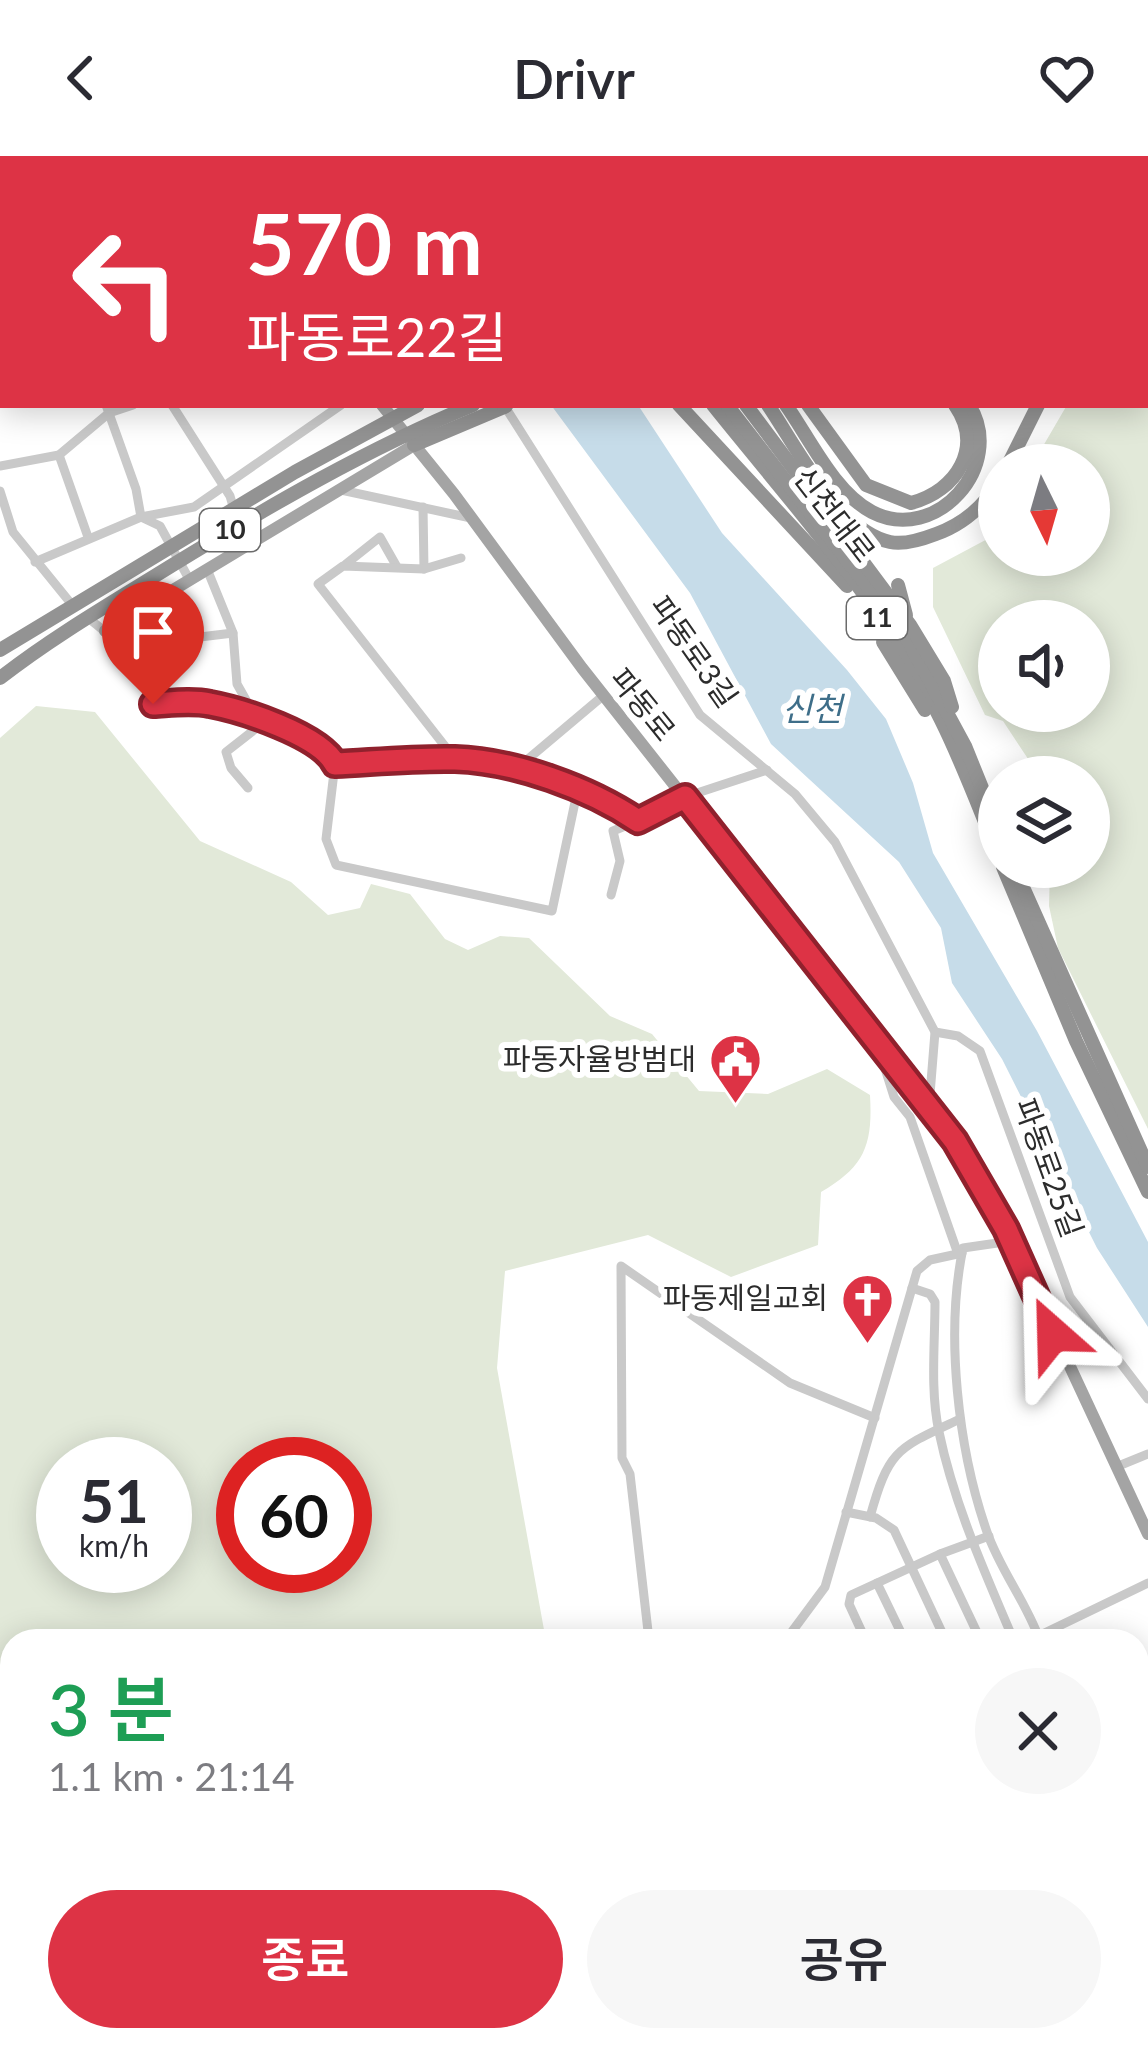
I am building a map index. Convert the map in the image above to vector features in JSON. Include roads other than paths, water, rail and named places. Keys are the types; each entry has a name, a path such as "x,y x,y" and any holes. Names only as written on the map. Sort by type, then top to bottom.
{"highway":[{"name":"10","path":"0,650 295,472 411,408"},
{"name":"10","path":"0,678 267,508 391,441 466,408"},
{"path":"414,445 499,408"},
{"path":"682,408 847,586"},
{"name":"11","path":"703,408 847,586 972,791"},
{"name":"신천대로","path":"715,408 910,664 941,718 978,805"},
{"name":"신천대로","path":"729,408 905,635 978,778"},
{"name":"11","path":"748,408 910,625 944,681 965,746"},
{"path":"771,408 832,500 855,524 890,542 923,539 948,530 978,509"},
{"path":"787,408 849,496 887,519 909,519 951,502 968,484 980,458 982,437 970,408"},
{"path":"810,408 866,485 911,503 943,489 963,466 968,434 956,408"},
{"path":"1018,444 1036,408"},
{"path":"834,521 865,546"},
{"path":"898,585 910,625"},
{"path":"1014,888 1148,1168"},
{"path":"1021,888 1076,1041 1148,1192"}],"main road":[{"name":"파동로","path":"384,408 929,1107 980,1180 1148,1534"},
{"path":"246,547 414,445"},
{"path":"105,631 207,568"}],"street":[{"path":"141,517 160,526 189,579 246,547 226,488 174,408"},
{"path":"34,562 141,517 194,507 337,408"},
{"name":"파동로3길","path":"508,408 700,715 795,794 835,842 935,1032"},
{"path":"0,466 59,455 108,409 136,488 141,517"},
{"path":"59,455 88,537"},
{"path":"338,490 471,518"},
{"path":"0,491 14,532 34,562 66,600 124,647 154,629 200,637 232,633"},
{"path":"423,507 424,569"},
{"path":"398,567 380,537 318,584 455,759"},
{"path":"343,566 424,569 461,558"},
{"path":"207,568 232,633 238,685 255,716 254,730 226,752 231,768 248,788"},
{"path":"515,770 604,695"},
{"path":"153,704 206,703 255,716 328,750 335,764 326,839 336,865 552,911 578,788"},
{"path":"335,764 455,759 515,770 578,788 638,821"},
{"path":"611,895 620,861 614,832 685,797 767,770"},
{"path":"929,1107 935,1032"},
{"name":"파동로25길","path":"935,1032 958,1036 980,1051 1070,1298 1148,1399"},
{"path":"883,1048 881,1056 894,1097 910,1117 960,1254"},
{"path":"1011,1241 963,1248 953,1295 960,1419 989,1536 1031,1629"},
{"path":"794,1629 825,1587 917,1270 930,1260 960,1254"},
{"path":"648,1629 630,1474 622,1458 621,1266 790,1383 875,1418"},
{"path":"912,1288 930,1294 935,1302 938,1429 972,1542 1008,1628"},
{"path":"870,1517 881,1478 898,1449 960,1419"},
{"path":"1116,1468 1148,1454"},
{"path":"846,1512 870,1517 894,1530 940,1629"},
{"path":"861,1629 849,1599 911,1567 989,1536"},
{"path":"940,1555 974,1629"},
{"path":"877,1583 899,1629"},
{"path":"1055,1629 1148,1583"}],"water":[{"name":"신천","path":"553,408 640,408 722,533 886,719 913,783 933,853 1037,1031 1148,1242 1148,1327 1097,1248 1002,1059 952,983 941,928 899,862 771,744 690,593"}],"place":[{"name":"파동자율방범대","path":"735,1106"},
{"name":"파동제일교회","path":"867,1345"}]}
